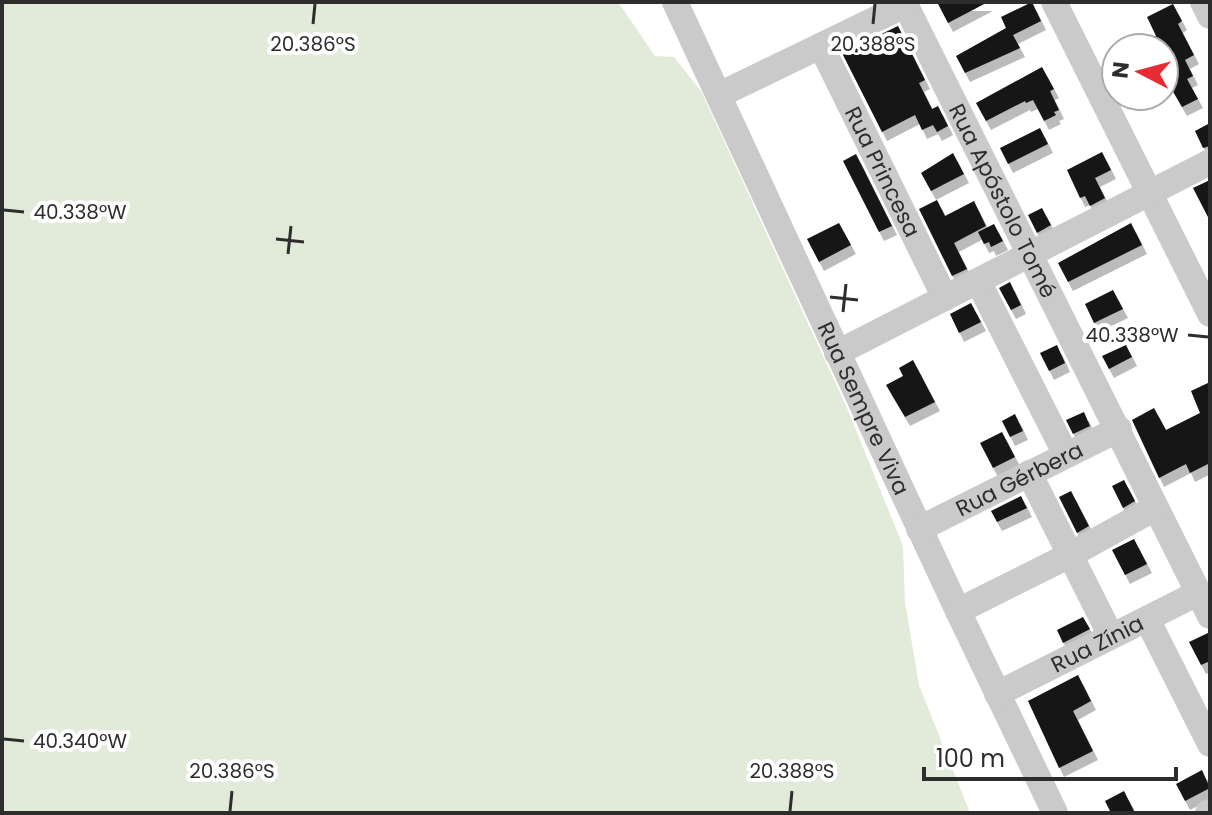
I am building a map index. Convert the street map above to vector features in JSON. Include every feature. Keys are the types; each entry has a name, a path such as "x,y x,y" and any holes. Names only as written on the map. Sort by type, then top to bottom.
{"street":[{"name":"Rua Sempre Viva","path":"675,2 919,529 1055,813"},
{"path":"1054,2 1210,314"},
{"path":"1203,2 1210,16"},
{"path":"719,95 904,4"},
{"name":"Rua Apóstolo Tomé","path":"904,4 1204,604"},
{"name":"Rua Princesa","path":"821,46 945,298"},
{"path":"837,353 1210,162"},
{"path":"978,281 1066,455"},
{"name":"Rua Gérbera","path":"919,529 1119,429"},
{"path":"1029,473 1111,636"},
{"path":"958,611 1155,508"},
{"name":"Rua Zínia","path":"997,694 1147,619 1204,604"},
{"path":"1147,619 1210,744"}],"green space":[{"path":"2,2 618,2 655,56 674,57 701,91 847,408 903,546 905,602 919,685 970,813 2,813"}],"building":[{"path":"937,2 988,2 948,23"},
{"path":"1032,2 1041,21 1013,35 1020,48 965,73 956,56 1006,28 1001,17"},
{"path":"1173,4 1182,21 1178,24 1194,55 1185,60 1193,76 1187,79 1198,99 1182,107 1180,32 1154,32 1147,17"},
{"path":"898,26 925,80 919,83 932,109 938,106 948,126 937,132 933,125 922,130 915,115 882,132 842,53"},
{"path":"1042,67 1054,89 1050,91 1059,110 1054,112 1056,115 1044,121 1033,100 986,121 976,103"},
{"path":"1210,123 1210,146 1203,148 1195,131"},
{"path":"1040,128 1048,144 1008,164 1000,148"},
{"path":"1102,152 1111,170 1095,178 1105,198 1090,206 1085,196 1080,198 1067,170"},
{"path":"953,153 964,174 931,191 921,173"},
{"path":"856,154 892,226 879,232 843,161"},
{"path":"1210,180 1210,221 1193,188"},
{"path":"937,200 945,216 974,201 986,226 954,243 967,269 952,276 919,209"},
{"path":"1042,208 1051,225 1037,233 1028,215"},
{"path":"839,223 851,245 819,262 807,239"},
{"path":"1131,223 1142,245 1068,282 1058,263"},
{"path":"994,224 1003,241 991,247 989,242 984,244 978,232"},
{"path":"1010,282 1021,305 1011,310 999,288"},
{"path":"1113,290 1123,309 1094,323 1085,304"},
{"path":"971,303 981,322 959,333 950,314"},
{"path":"1057,345 1065,363 1049,371 1040,353"},
{"path":"1126,345 1132,357 1109,369 1102,356"},
{"path":"913,360 935,402 905,417 886,385 903,376 899,368"},
{"path":"1210,382 1210,463 1190,473 1186,464 1159,478 1132,420 1154,408 1166,430 1200,413 1191,391"},
{"path":"1084,412 1090,426 1073,434 1066,420"},
{"path":"1015,414 1023,431 1010,437 1002,421"},
{"path":"1002,432 1015,457 993,468 980,443"},
{"path":"1124,480 1135,501 1123,508 1112,486"},
{"path":"1071,491 1089,526 1077,533 1059,497"},
{"path":"1021,496 1027,508 997,522 991,511"},
{"path":"1134,539 1147,564 1125,575 1112,550"},
{"path":"1083,617 1090,629 1063,643 1057,630"},
{"path":"1210,632 1210,661 1201,665 1189,642"},
{"path":"1078,675 1091,701 1073,711 1093,751 1059,768 1028,701"},
{"path":"1202,770 1210,788 1185,801 1176,784"},
{"path":"1124,791 1135,813 1111,813 1105,801"}]}
